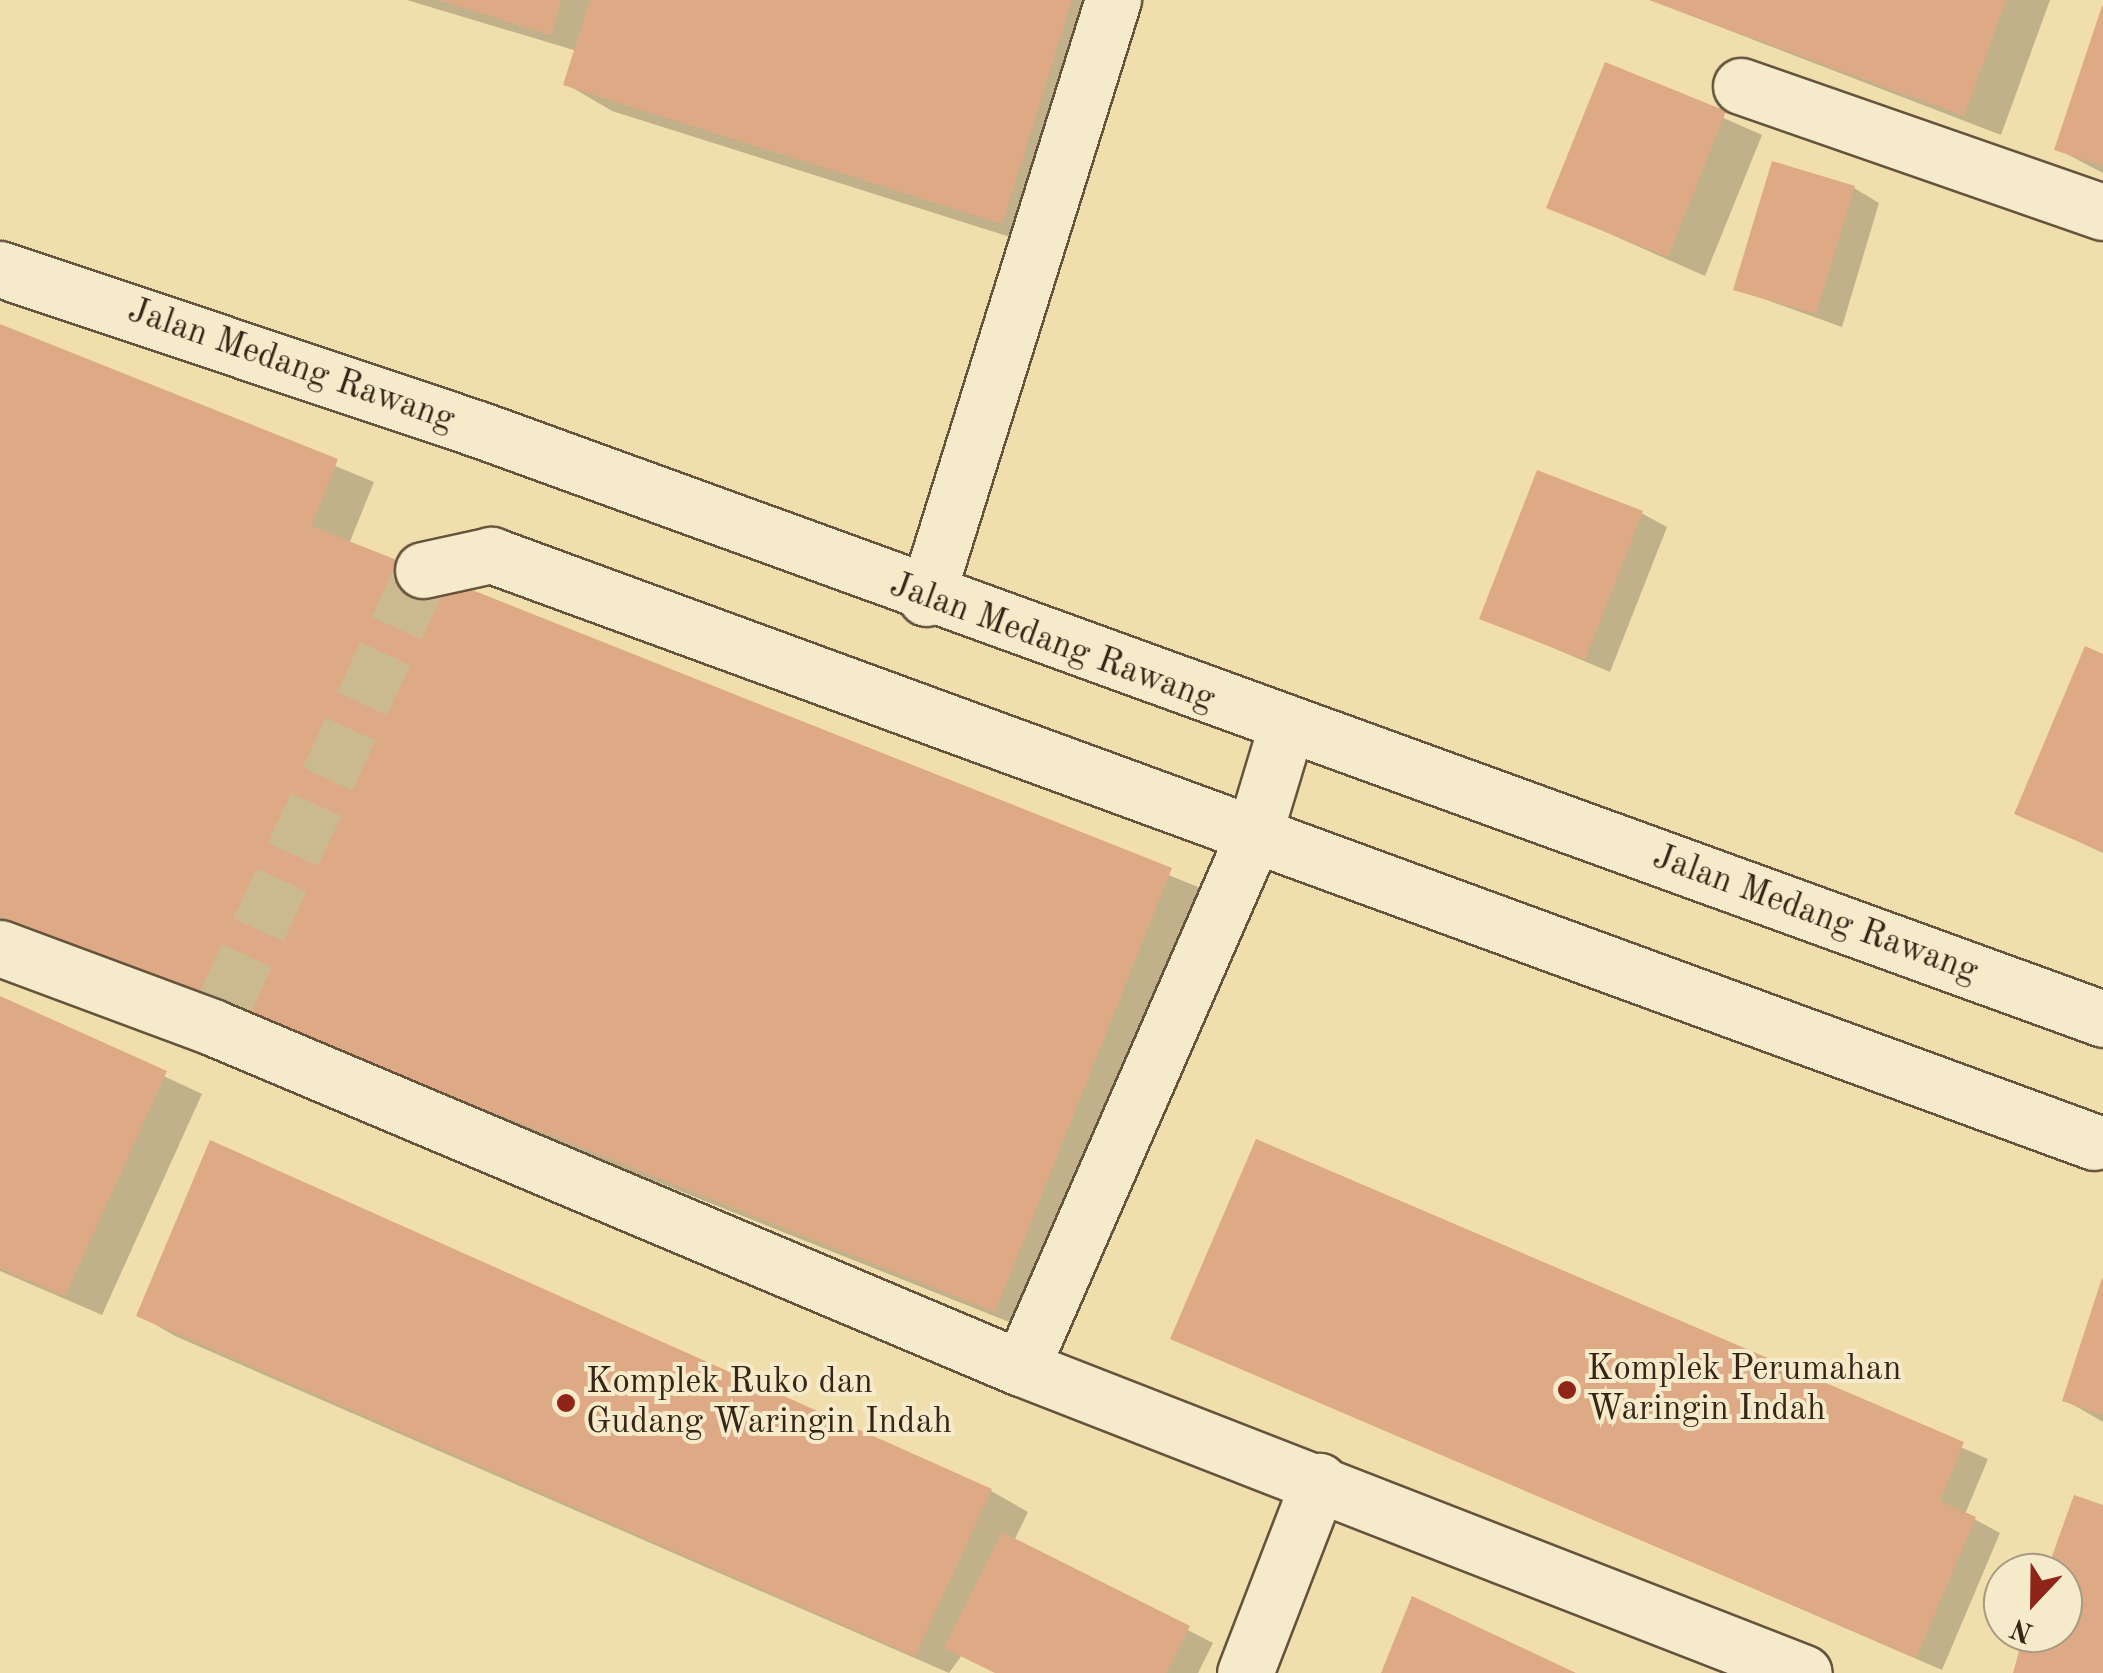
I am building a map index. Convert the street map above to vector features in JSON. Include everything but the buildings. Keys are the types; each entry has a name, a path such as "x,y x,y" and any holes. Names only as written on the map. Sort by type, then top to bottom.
{"street":[{"path":"926,598 1114,0"},
{"path":"1742,86 2103,212"},
{"name":"Jalan Medang Rawang","path":"0,268 478,429 926,598 2103,1020"},
{"path":"423,570 491,556 2094,1142"},
{"path":"1021,1368 1254,837 1286,728"},
{"path":"0,948 218,1016 1021,1368 1804,1673"},
{"path":"1246,1673 1319,1482"}],"tunnel":[{"path":"224,1005 423,570"}],"place":[{"name":"Komplek Perumahan Waringin Indah","path":"1567,1390"},
{"name":"Komplek Ruko dan Gudang Waringin Indah","path":"566,1403"}]}
